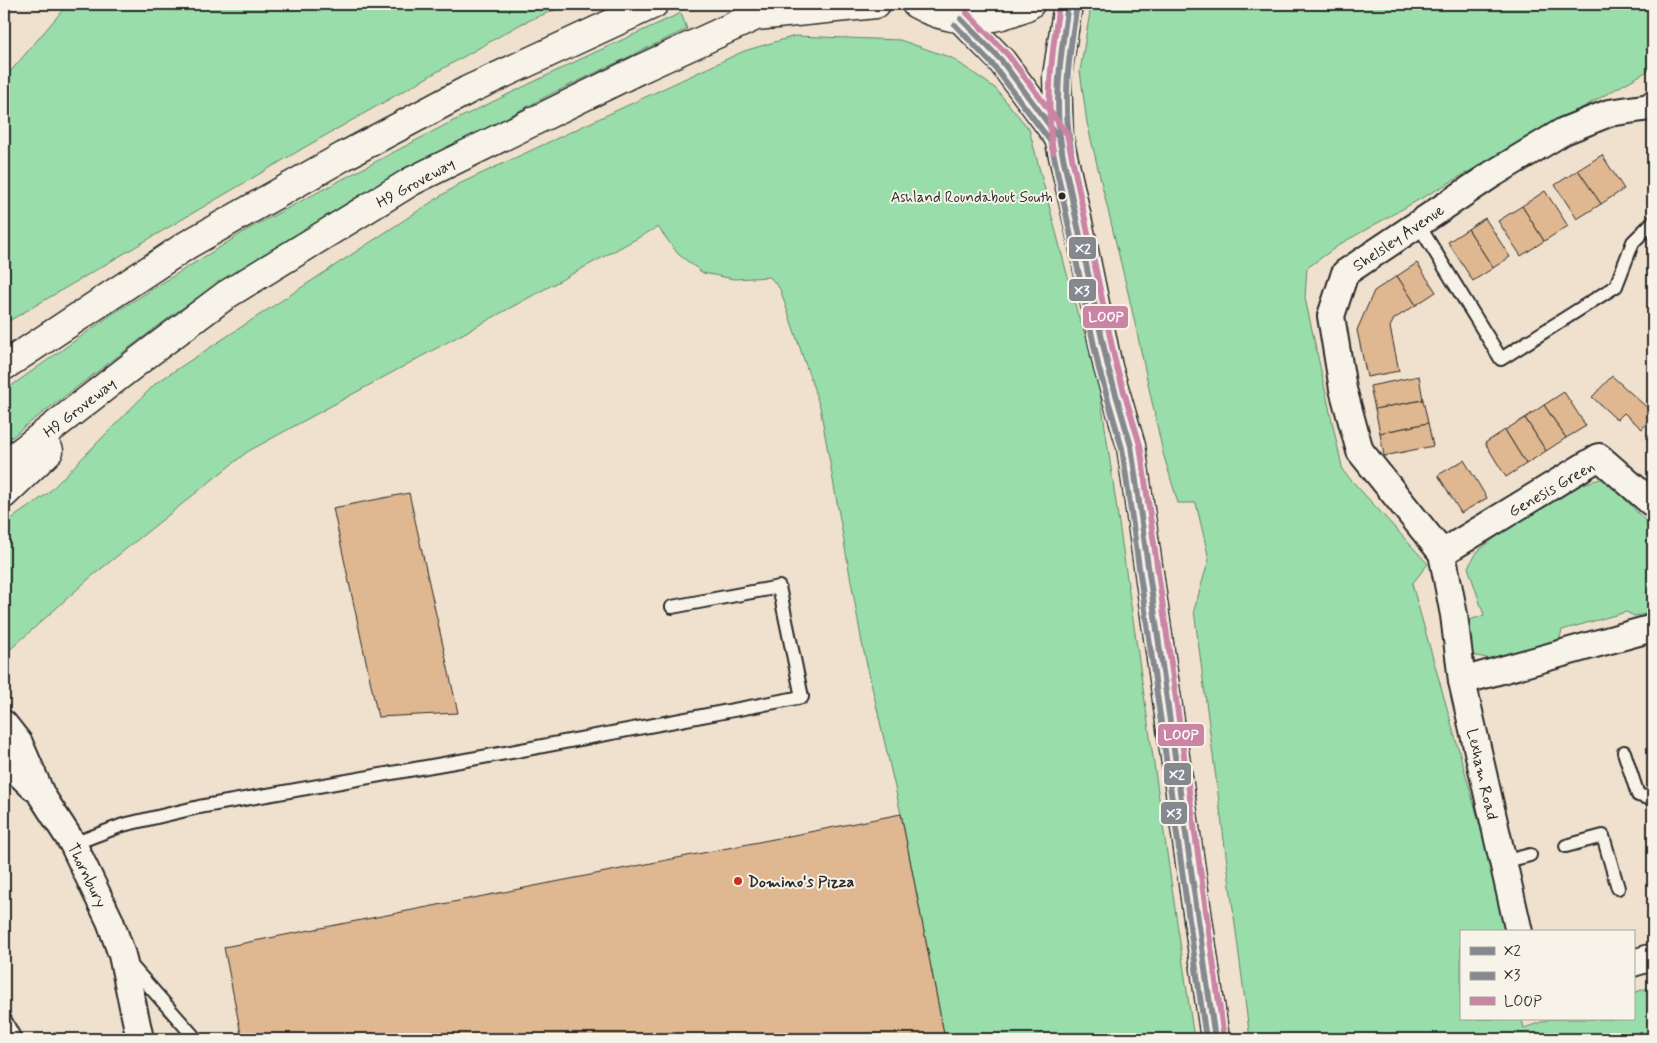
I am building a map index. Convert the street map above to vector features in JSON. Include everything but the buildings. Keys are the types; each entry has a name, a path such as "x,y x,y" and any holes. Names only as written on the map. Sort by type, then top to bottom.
{"street":[{"path":"4,366 187,245 344,156 468,90 654,4"},
{"name":"H9 Groveway","path":"4,466 226,295 412,181 638,70 756,16 876,4"},
{"path":"916,4 934,13 961,18 995,18 1030,4"},
{"path":"1068,4 1057,76 1059,138 1082,236 1108,367 1131,446 1214,1039"},
{"path":"961,18 1001,60 1059,138"},
{"name":"Shelsley Avenue","path":"1454,615 1442,552 1360,451 1343,389 1331,316 1345,273 1491,175 1564,131 1609,113 1652,108"},
{"path":"4,494 146,355"},
{"name":"Genesis Green","path":"1442,552 1598,457 1653,504"},
{"name":"Lexham Road","path":"1454,615 1462,681 1519,930"},
{"path":"1462,681 1653,628"},
{"name":"Thornbury","path":"4,724 18,743 42,796 74,844 110,921 122,955 140,1039"},
{"path":"4,759 42,796"},
{"path":"1634,963 1653,957"}],"lane":[{"path":"1418,224 1501,359 1616,286 1633,242 1653,222"},
{"path":"74,844 124,825 199,807 511,752 802,697 779,587 672,608"},
{"path":"1624,752 1638,795 1653,799"},
{"path":"1566,846 1603,836 1618,888"},
{"path":"1503,862 1530,855"},
{"path":"122,955 196,1039"},
{"path":"5,1020 15,1039"}],"green space":[{"path":"68,4 568,4 521,24 307,146 4,324 4,79"},
{"path":"1095,4 1653,4 1653,68 1342,243 1307,268 1305,298 1343,471 1428,564 1412,584 1509,930 1460,930 1460,1020 1522,1020 1524,1028 1547,1020 1634,1020 1634,993 1653,986 1653,1039 1250,1039 1194,610 1209,559 1196,503 1178,503 1163,453 1131,305 1087,123 1080,71 1090,12"},
{"path":"681,13 687,29 549,95 355,198 178,311 4,444 4,391 114,313 252,227 449,123"},
{"path":"795,36 900,40 952,58 995,88 1029,129 1077,312 1096,365 1194,1039 945,1039 901,814 862,643 820,407 780,289 770,277 734,279 703,273 678,254 658,227 247,452 91,577 4,655 4,524 47,494 156,383 459,184 744,51"},
{"path":"1604,478 1625,489 1623,497 1653,529 1653,613 1634,616 1626,612 1562,630 1559,642 1491,659 1472,655 1467,621 1484,615 1468,567 1478,551 1497,536 1579,485"}],"transit line":[{"name":"LOOP","path":"1053,152 1050,96 1052,60 1059,4"},
{"name":"X2","path":"1062,151 1059,132 1058,95 1068,4"},
{"name":"X3","path":"1071,150 1068,132 1067,96 1069,59 1077,5"},
{"name":"LOOP","path":"967,13 1008,55 1067,134 1116,365 1140,445 1224,1038"},
{"name":"X2","path":"961,19 1001,60 1059,138 1108,367 1131,446 1215,1039"},
{"name":"X3","path":"955,25 994,66 1051,142 1099,369 1122,448 1206,1039"}],"place":[{"name":"Ashland Roundabout South","path":"1062,196"},
{"name":"Domino's Pizza","path":"738,881"}]}
